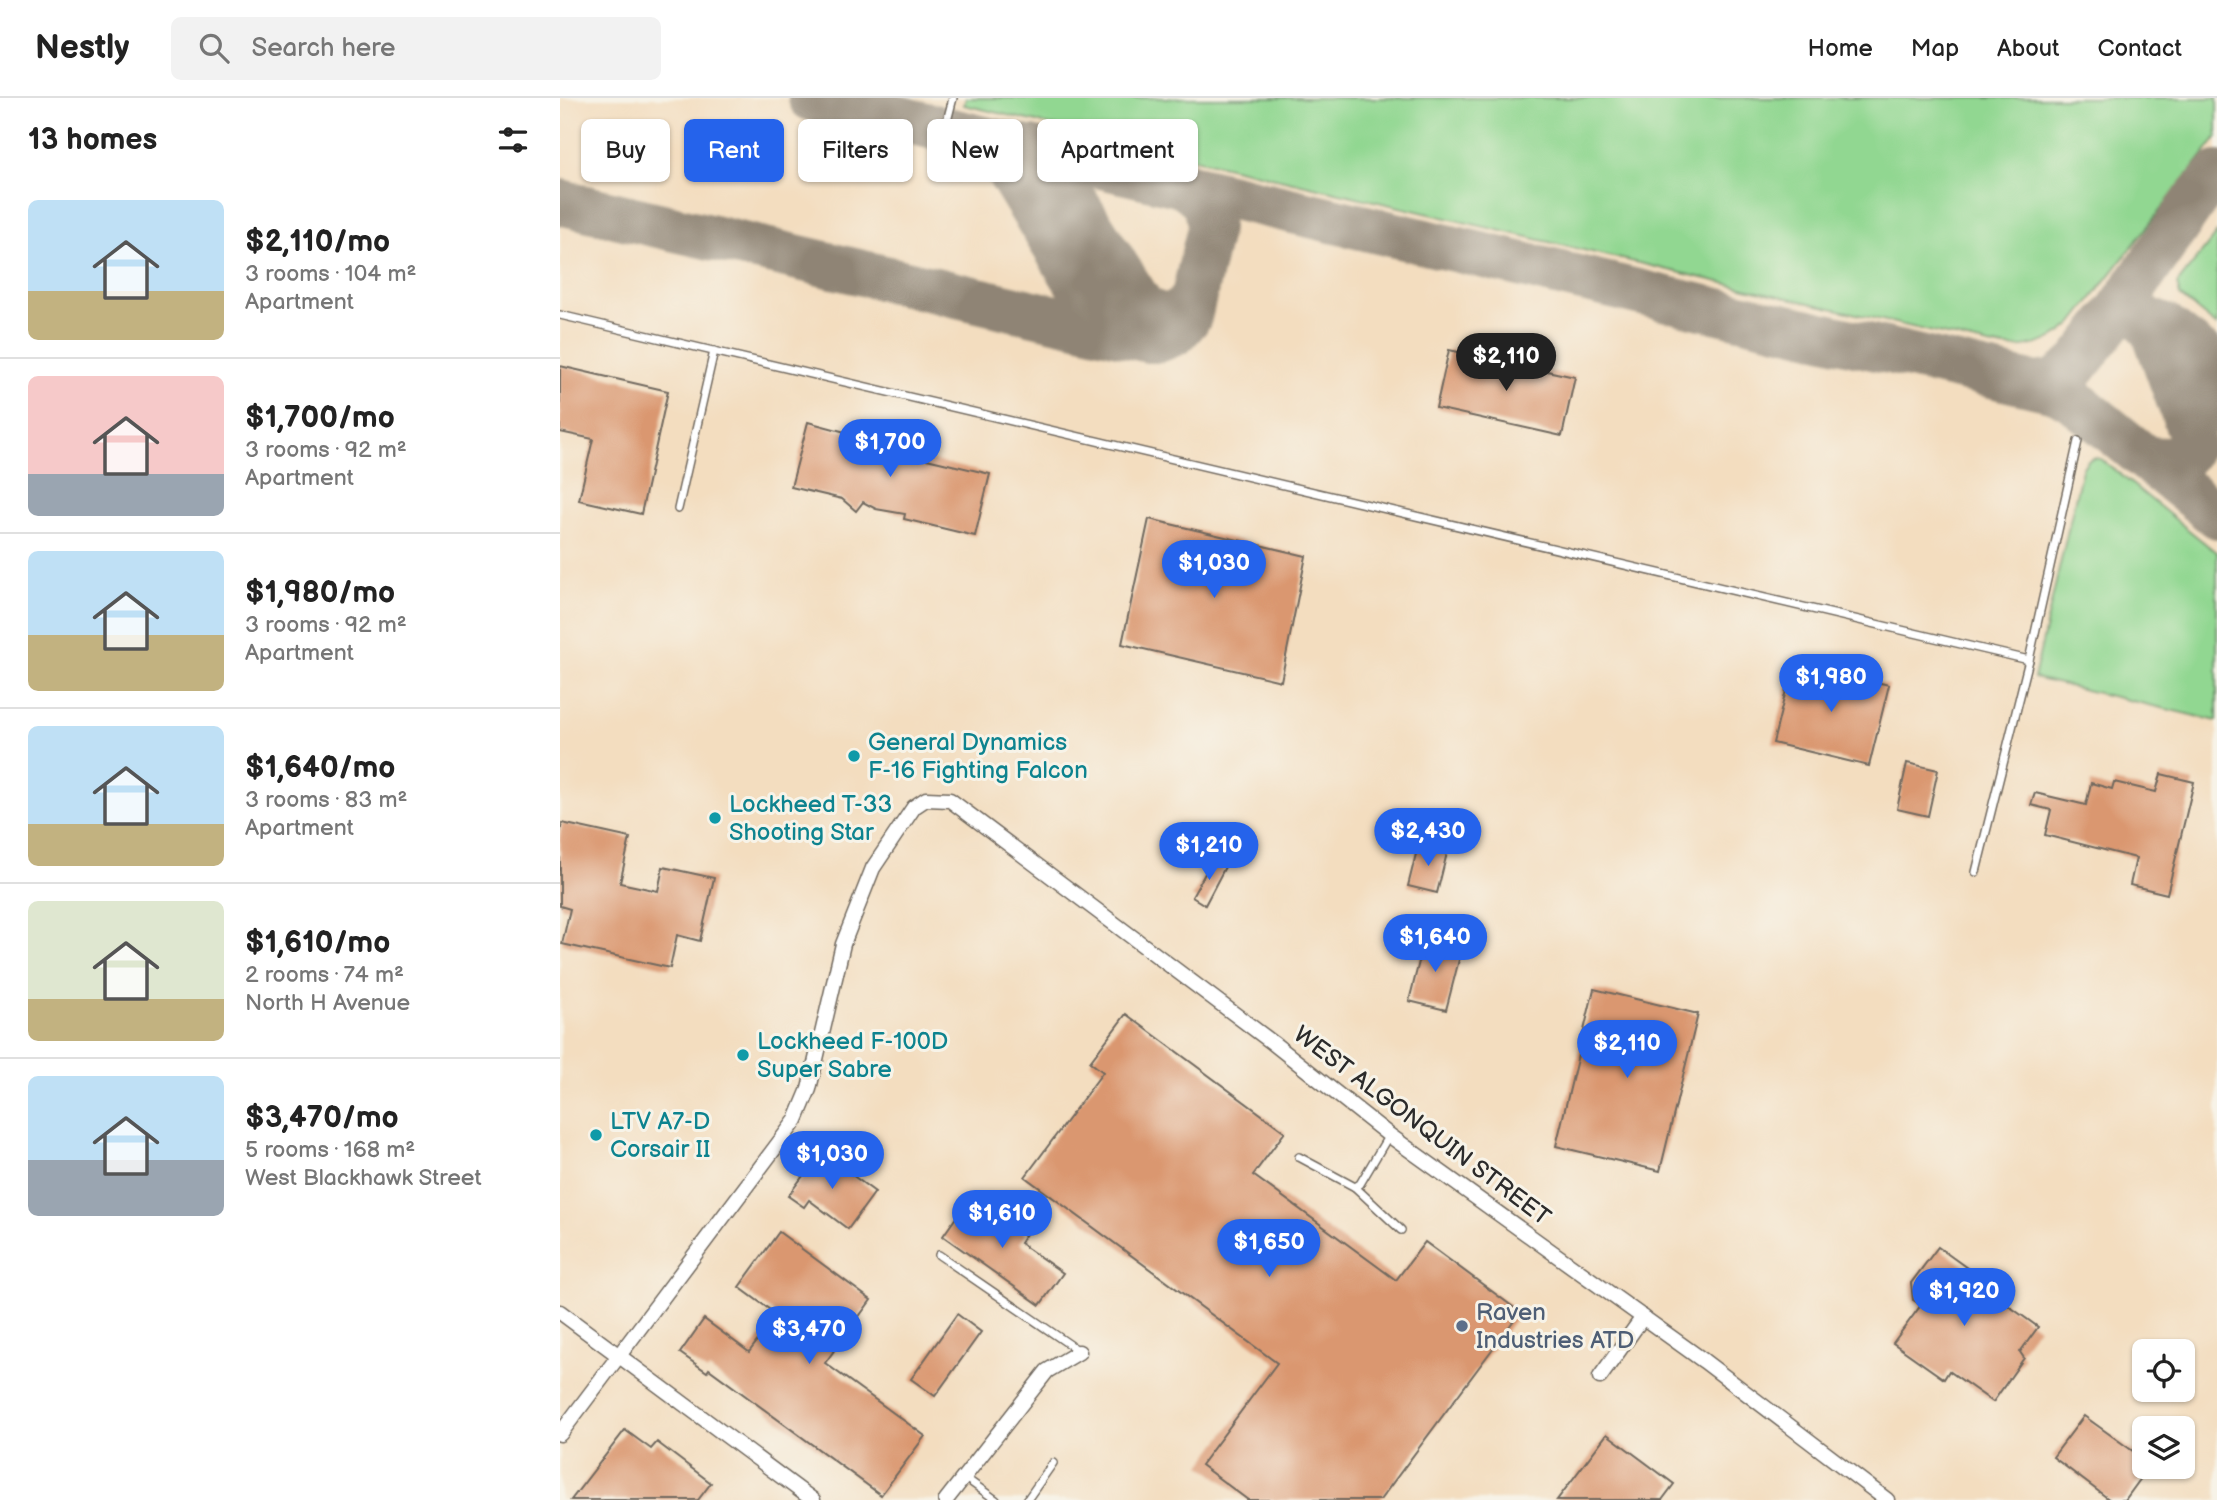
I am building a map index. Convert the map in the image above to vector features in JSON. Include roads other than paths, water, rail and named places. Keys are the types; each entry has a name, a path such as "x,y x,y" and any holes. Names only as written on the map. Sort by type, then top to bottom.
{"street":[{"name":"WEST ALGONQUIN STREET","path":"619,1356 796,1120 809,1089 844,944 873,868 914,807 926,799 950,800 1273,1043 1389,1135 1643,1317 1887,1500"},
{"path":"560,1312 813,1500"},
{"path":"1600,1377 1643,1317"},
{"path":"946,1500 1047,1371 1079,1352"},
{"path":"560,1434 619,1356"}],"lane":[{"path":"948,119 953,98"},
{"path":"560,315 2029,660"},
{"path":"678,509 715,351"},
{"path":"1976,872 2029,660 2078,441"},
{"path":"1354,1187 1360,1184 1389,1135"},
{"path":"1299,1157 1354,1187 1401,1230"},
{"path":"939,1255 1079,1352"},
{"path":"1027,1500 1052,1463"},
{"path":"964,1477 996,1500"}],"place":[{"name":"General Dynamics F-16 Fighting Falcon","path":"854,756"},
{"name":"Lockheed T-33 Shooting Star","path":"715,818"},
{"name":"Lockheed F-100D Super Sabre","path":"743,1055"},
{"name":"LTV A7-D Corsair II","path":"596,1135"},
{"name":"Raven Industries ATD","path":"1462,1326"}]}
